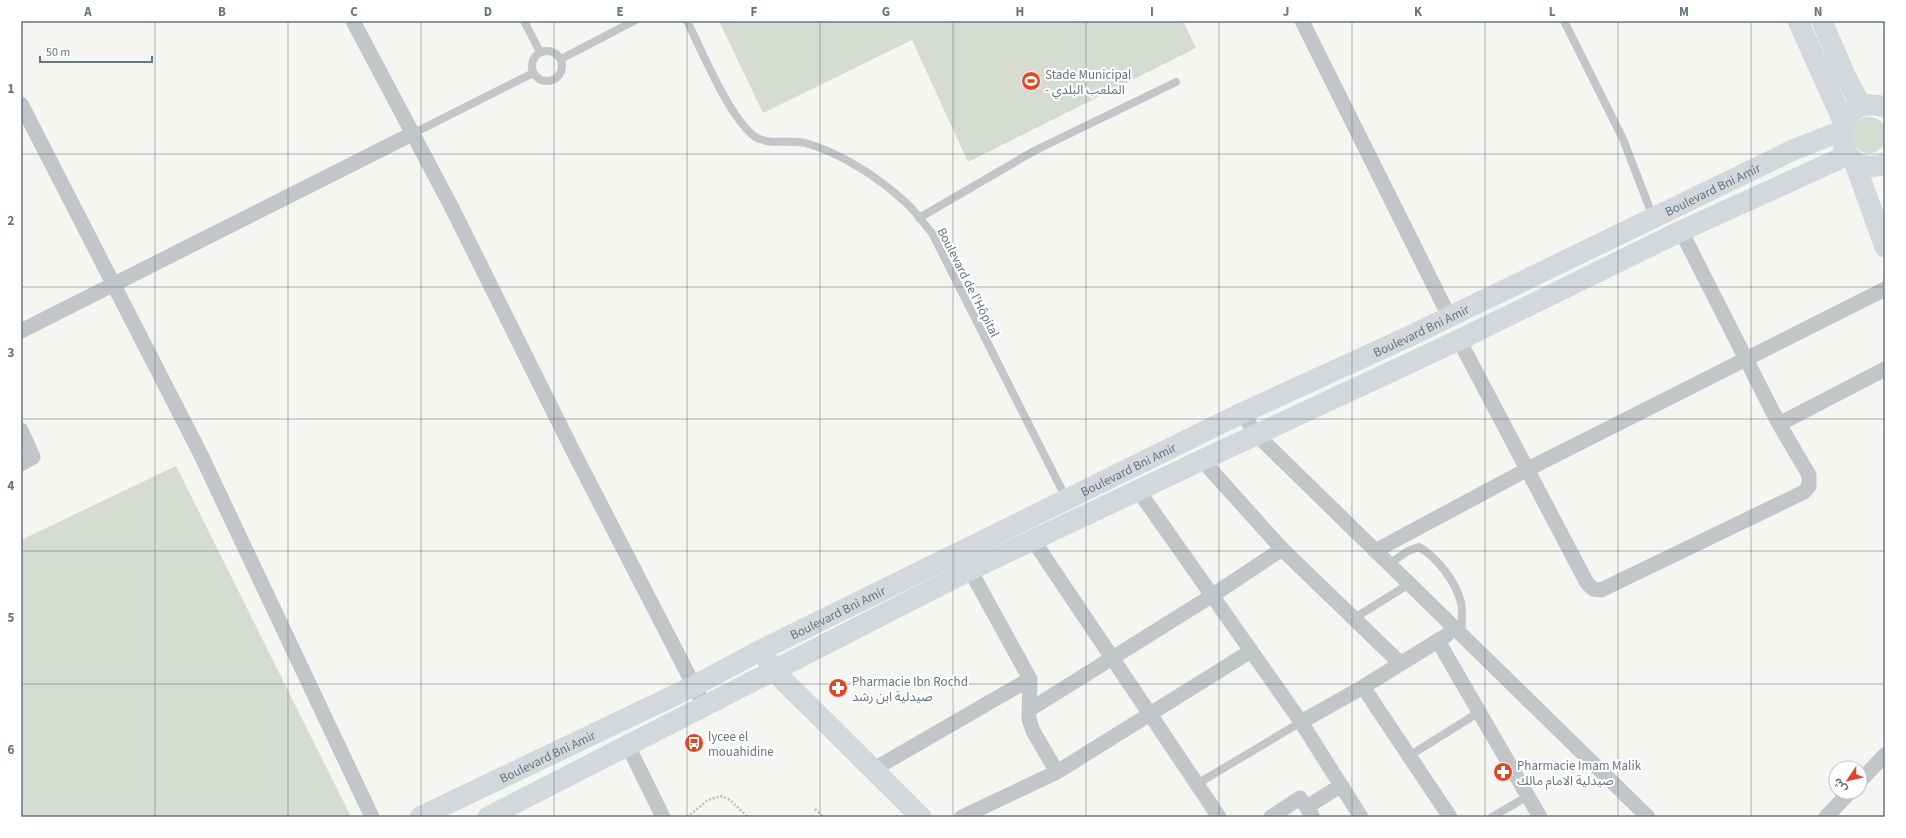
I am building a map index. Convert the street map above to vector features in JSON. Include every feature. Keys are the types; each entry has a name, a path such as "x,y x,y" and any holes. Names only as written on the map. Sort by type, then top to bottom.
{"main road":[{"path":"1798,21 1842,127 1844,148 1851,158 1885,247"},
{"path":"1822,21 1844,73 1861,106"},
{"path":"1842,127 1851,113 1861,106 1874,104 1885,107"},
{"name":"Boulevard Bni Amir","path":"420,817 694,686 761,650 1066,498 1842,127"},
{"name":"Boulevard Bni Amir","path":"501,814 628,746 970,570 1256,434 1460,340 1681,231 1851,158"},
{"path":"1851,158 1870,167 1885,164"},
{"path":"761,650 774,671 921,817"}],"street":[{"path":"353,21 451,206 572,449 705,707"},
{"path":"1302,21 1449,316"},
{"path":"21,104 200,453 372,817"},
{"path":"21,331 113,286 412,134"},
{"path":"1460,340 1587,583 1593,589 1601,590 1804,492 1809,486 1809,475 1779,424 1681,231"},
{"path":"1375,551 1528,469 1745,358 1885,289"},
{"path":"1779,424 1885,369"},
{"path":"1242,413 1256,434 1459,632 1639,814"},
{"path":"21,430 33,457 21,464"},
{"path":"1202,460 1282,549 1353,620 1400,663"},
{"path":"1138,490 1213,595 1300,722 1361,817"},
{"path":"1033,540 1219,817"},
{"path":"1029,710 1213,595 1282,549"},
{"path":"970,570 1030,679 1029,719 1033,731 1057,772"},
{"path":"1300,722 1363,687 1438,640 1459,632"},
{"path":"1438,640 1540,817"},
{"path":"962,817 1057,772 1151,715 1251,651"},
{"path":"874,769 1030,679"},
{"path":"1363,687 1450,817"},
{"path":"628,746 663,817"},
{"path":"1868,773 1885,755"},
{"path":"1271,817 1300,798 1308,812 1340,786"},
{"path":"1826,817 1842,800"}],"lane":[{"path":"524,21 540,52"},
{"path":"561,59 634,21"},
{"name":"Boulevard de l'Hôpital","path":"687,21 739,122 755,137 779,142 802,142 826,150 867,173 905,201 932,234 1066,498"},
{"path":"1564,21 1623,139 1653,218"},
{"path":"552,51 561,59 561,71 554,79 542,80 533,73 533,61 540,52 552,51"},
{"path":"412,134 533,73"},
{"path":"919,218 1034,151 1176,82"},
{"path":"1389,564 1408,551 1420,547 1430,553 1448,575 1461,603 1459,632"},
{"path":"1353,620 1409,584"},
{"path":"1409,756 1480,711"},
{"path":"1197,784 1300,722"},
{"path":"1492,817 1528,796"}],"path":[{"path":"687,817 708,800 721,796 730,800 748,817"},
{"path":"815,808 823,817"}],"shaded area":[{"name":"Stade Municipal - الملعب البلدي","path":"719,21 1183,21 1196,48 968,162 912,40 763,113"},
{"path":"1873,117 1882,122 1886,128 1886,142 1882,148 1873,153 1865,153 1856,148 1852,142 1851,131 1856,122 1862,118"},
{"path":"176,466 351,817 21,817 21,540"}],"place":[{"name":"Stade Municipal - الملعب البلدي","path":"1031,81"},
{"name":"Pharmacie Ibn Rochd صيدلية ابن رشد","path":"838,688"},
{"name":"lycee el mouahidine","path":"694,743"},
{"name":"Pharmacie Imam Malik صيدلية الامام مالك","path":"1503,772"}]}
